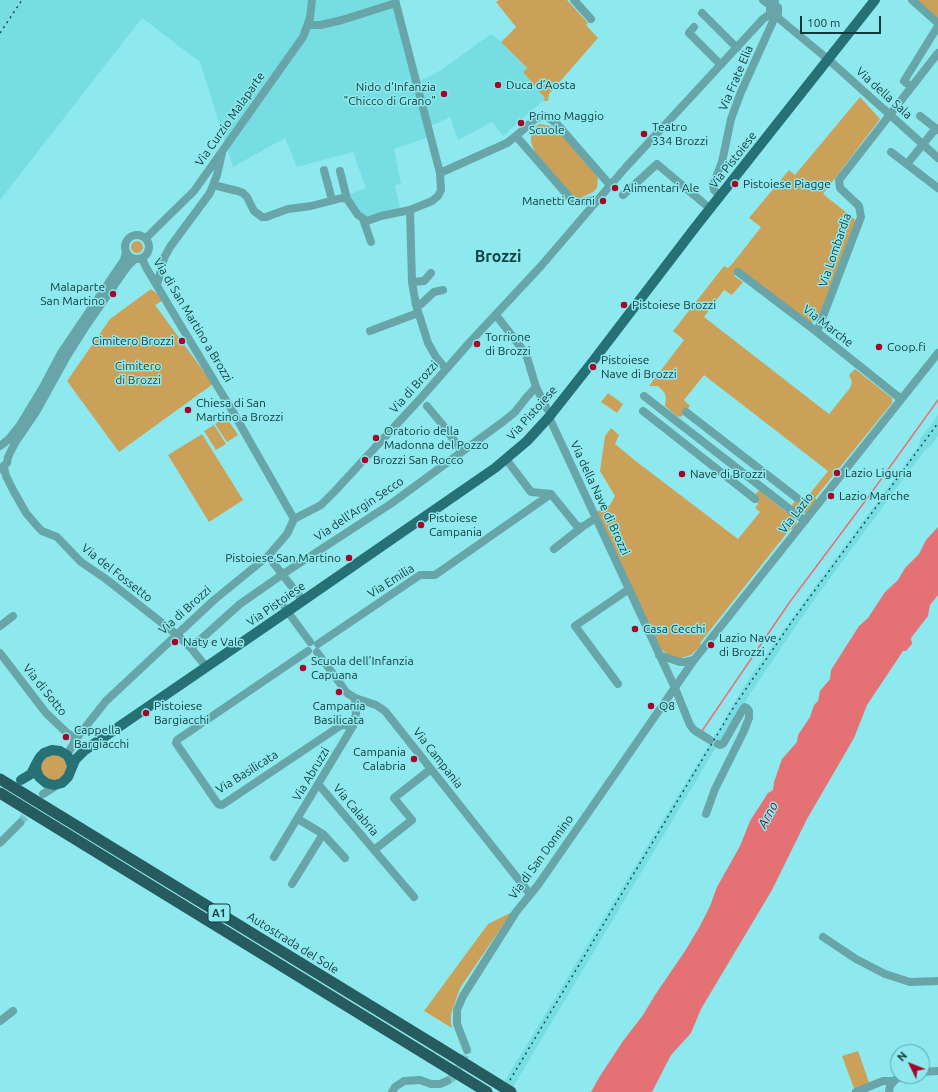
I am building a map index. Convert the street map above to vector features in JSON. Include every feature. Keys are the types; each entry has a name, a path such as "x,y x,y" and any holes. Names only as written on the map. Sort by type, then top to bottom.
{"highway":[{"name":"Autostrada del Sole","path":"0,779 511,1092"},
{"name":"Autostrada del Sole","path":"0,793 487,1092"}],"main road":[{"name":"Via Pistoiese","path":"41,779 37,773 36,764 38,759 44,753 52,750 63,753 79,749 203,663 287,609 300,597 503,455 523,437 548,413 700,222 870,0"},
{"name":"Via Pistoiese","path":"60,784 68,777 75,760 85,750 506,459 527,441 717,193 875,0"},
{"path":"63,753 70,760 72,767"},
{"path":"36,764 31,774 20,780 41,779 49,784 60,784"}],"street":[{"name":"Via Curzio Malaparte","path":"146,238 194,191 302,37 308,25 312,0"},
{"path":"574,0 591,19"},
{"name":"Via della Sala","path":"764,0 938,158"},
{"path":"911,88 904,81 938,25 912,0"},
{"path":"308,25 321,25 342,20 396,1 440,173 441,190 438,196 432,201 410,210 380,216 367,221 358,215 347,199 340,171"},
{"name":"Via di Brozzi","path":"63,753 106,701 176,634 214,600 268,556 287,534 294,519 325,502 423,403 446,368 541,266 610,185 763,19 774,10"},
{"name":"Via Frate Elia","path":"717,193 713,185 722,162 731,119 774,10"},
{"path":"702,13 737,48"},
{"path":"694,27 689,33 721,65"},
{"name":"Via Lombardia","path":"817,332 861,217 859,206 840,188 839,180 938,53"},
{"path":"440,173 507,143 537,118 542,116 547,117 556,123 610,185"},
{"name":"Via della Sala","path":"908,164 923,144 937,129 920,116"},
{"path":"516,136 570,198 578,202 597,200"},
{"path":"157,285 164,258 170,247 204,203 213,186 223,150"},
{"path":"892,152 938,188"},
{"path":"623,195 657,164 707,206"},
{"path":"324,170 332,200"},
{"path":"213,186 243,193 247,197 254,211 262,217 288,209 342,198 347,199"},
{"path":"410,210 412,282 417,309 430,348 437,360 446,368"},
{"path":"363,219 371,242"},
{"path":"2,468 7,463 8,456 15,443 36,412 84,329 127,267 148,254 149,244 146,238 137,235 129,237 125,244 125,257 61,353 20,425 9,439 0,446 6,451 8,456"},
{"path":"126,252 130,258 138,259"},
{"name":"Via di San Martino a Brozzi","path":"138,259 157,285 219,387 294,519"},
{"name":"Via Marche","path":"738,272 817,332 901,399"},
{"path":"412,282 424,281 431,273"},
{"path":"370,331 417,309 434,292 443,290"},
{"name":"Via della Nave di Brozzi","path":"496,315 526,354 536,387 675,688 690,725 694,730 702,735 716,743 723,744 743,709 747,708 749,712 749,718 744,733 715,789 706,814"},
{"name":"Via Lazio","path":"675,688 694,660 938,353"},
{"name":"Via dell'Argin Secco","path":"191,648 240,604 282,574 392,503 516,412 536,387"},
{"path":"644,396 805,521"},
{"path":"423,403 442,424 462,451"},
{"path":"643,411 755,499"},
{"path":"686,412 797,498"},
{"path":"670,433 678,422"},
{"path":"697,454 713,433"},
{"path":"726,476 741,455"},
{"path":"506,459 531,492 551,494 574,524 582,527"},
{"name":"Via del Fossetto","path":"2,468 4,481 26,513 42,531 57,536 81,562 106,579 176,634 191,648 203,663"},
{"path":"760,486 768,475"},
{"name":"Via Emilia","path":"318,648 420,575 435,575 551,494"},
{"path":"554,549 596,518"},
{"path":"268,556 300,597"},
{"path":"618,684 575,626 629,589"},
{"path":"287,609 310,642 314,641 318,648 313,653 308,651 307,647 310,642"},
{"path":"0,626 13,616"},
{"name":"Via Campania","path":"318,648 350,696 376,705 385,711 530,894"},
{"name":"Via Basilicata","path":"308,651 176,741 176,743 218,804 222,805 341,725 354,726"},
{"name":"Via di Sotto","path":"0,653 46,713 66,732 76,739"},
{"path":"659,655 680,662 694,660"},
{"name":"Via di San Donnino","path":"467,1050 457,1024 457,1010 463,996 511,919 538,886 675,688"},
{"name":"Via Abruzzi","path":"274,857 354,726 356,714 355,698"},
{"name":"Via Calabria","path":"374,850 412,820 394,798 431,769"},
{"name":"Via Pistoiese","path":"41,779 43,786 42,794 60,784"},
{"name":"Via Calabria","path":"319,785 414,897"},
{"path":"298,819 323,834 345,858"},
{"path":"0,843 20,823"},
{"path":"292,884 323,834"},
{"path":"823,937 856,959 885,974 910,982 938,981"},
{"path":"0,1021 13,1011"},
{"path":"392,1092 404,1081 420,1080 430,1084 447,1082"},
{"path":"856,1092 883,1081 890,1081"}],"shaded area":[{"path":"0,0 398,0 432,136 394,149 401,184 395,185 400,209 365,218 348,195 366,188 353,152 297,167 285,138 233,167 200,62 142,18 0,200"},
{"name":"Duca d’Aosta","path":"491,34 501,42 527,69 523,72 546,98 503,136 492,122 458,140 450,117 431,126 421,80 435,74"},
{"path":"938,415 938,436 931,446 925,450 811,604 756,685 724,734 510,1092 498,1092 748,680 919,445 920,439"}],"green space":[{"path":"499,0 567,0 588,23 586,25 598,38 549,94 548,101 543,101 545,98 523,72 527,68 501,42 516,27 496,2"},
{"path":"917,0 938,0 938,19"},
{"path":"860,97 880,119 823,194 857,221 818,320 809,323 740,269 734,276 743,282 732,295 724,290 704,317 829,414 850,388 852,382 849,375 855,369 892,398 892,403 815,498 817,500 806,513 798,511 794,517 797,523 795,527 792,530 790,529 700,643 701,645 691,655 681,658 672,657 659,648 596,512 610,505 615,496 600,471 605,436 611,428 619,435 615,444 738,539 760,512 755,508 758,504 754,496 759,490 786,512 797,499 804,499 808,496 828,471 704,375 684,400 690,406 681,417 677,416 665,406 666,398 664,392 658,386 649,386 684,340 673,331 724,266 728,268 733,263 761,227 749,218 789,170 795,175"},
{"path":"539,124 551,126 560,133 598,177 597,188 593,192 580,198 572,195 535,152 531,142 531,135 532,130"},
{"path":"139,241 142,242 142,252 135,253 132,252 131,245 132,242"},
{"name":"Cimitero di Brozzi","path":"151,289 159,295 162,301 155,305 213,384 119,452 67,381 110,319"},
{"path":"608,393 623,404 617,413 601,402"},
{"path":"226,417 238,435 227,442 215,424"},
{"path":"214,425 226,444 216,450 204,431"},
{"path":"202,434 243,500 209,522 168,455"},
{"path":"57,754 65,759 67,767 62,778 50,781 41,773 40,764 49,755"},
{"path":"512,912 460,988 451,1014 452,1028 424,1011 488,924"},
{"path":"858,1051 870,1085 855,1091 842,1056"}],"water":[{"name":"Arno","path":"938,527 938,595 930,605 928,616 911,638 912,644 906,651 903,651 867,705 854,738 807,819 772,890 701,1009 691,1033 671,1055 652,1092 591,1092 600,1076 623,1041 643,1015 700,926 717,887 740,846 750,821 768,793 773,790 774,782 782,759 797,742 798,735 810,717 814,705 818,701 820,691 830,679 831,670 859,626 868,618 885,592 898,580 905,568 919,554 926,540"}],"waterway":[{"path":"702,731 789,603 938,400"}],"tunnel":[{"path":"20,823 32,808"},
{"path":"447,1081 452,1078 463,1061 467,1050"}],"railway":[{"path":"0,33 22,0"},
{"path":"510,1080 735,705 793,620 938,423"}],"place":[{"name":"Duca d’Aosta","path":"498,85"},
{"name":"Nido d'Infanzia \"Chicco di Grano\"","path":"444,94"},
{"name":"Primo Maggio Scuole","path":"521,123"},
{"name":"Teatro 334 Brozzi","path":"644,134"},
{"name":"Pistoiese Piagge","path":"735,184"},
{"name":"Alimentari Ale","path":"615,188"},
{"name":"Manetti Carni","path":"603,201"},
{"name":"Malaparte San Martino","path":"113,294"},
{"name":"Pistoiese Brozzi","path":"624,305"},
{"name":"Cimitero Brozzi","path":"182,341"},
{"name":"Torrione di Brozzi","path":"477,344"},
{"name":"Coop.fi","path":"879,347"},
{"name":"Pistoiese Nave di Brozzi","path":"593,367"},
{"name":"Chiesa di San Martino a Brozzi","path":"188,410"},
{"name":"Oratorio della Madonna del Pozzo","path":"376,438"},
{"name":"Brozzi San Rocco","path":"365,460"},
{"name":"Lazio Liguria","path":"837,473"},
{"name":"Nave di Brozzi","path":"682,474"},
{"name":"Lazio Marche","path":"831,496"},
{"name":"Pistoiese Campania","path":"421,525"},
{"name":"Pistoiese San Martino","path":"349,558"},
{"name":"Casa Cecchi","path":"635,629"},
{"name":"Naty e Vale","path":"175,642"},
{"name":"Lazio Nave di Brozzi","path":"711,645"},
{"name":"Scuola dell’Infanzia Capuana","path":"303,668"},
{"name":"Campania Basilicata","path":"339,692"},
{"name":"Q8","path":"651,706"},
{"name":"Pistoiese Bargiacchi","path":"146,713"},
{"name":"Cappella Bargiacchi","path":"66,737"},
{"name":"Campania Calabria","path":"414,759"}],"district":[{"name":"Brozzi","path":"498,257"}]}
